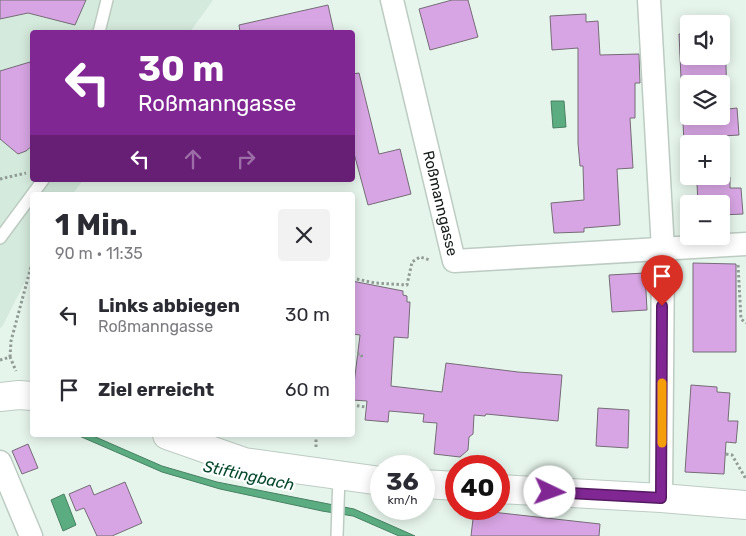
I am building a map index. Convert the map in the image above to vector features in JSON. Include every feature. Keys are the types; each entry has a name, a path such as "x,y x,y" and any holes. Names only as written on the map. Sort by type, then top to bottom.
{"street":[{"name":"Roßmanngasse","path":"392,0 454,261 663,250"},
{"path":"649,0 663,250 661,498"},
{"path":"663,250 740,244"},
{"path":"0,398 20,395 25,385"},
{"path":"173,437 244,462 339,484 370,482"},
{"path":"0,462 30,536"},
{"path":"510,490 746,505"}],"lane":[{"path":"100,30 108,0"},
{"path":"0,238 30,197"},
{"path":"335,534 339,484"}],"path":[{"path":"0,178 19,176 30,172"},
{"path":"740,244 738,264 741,319 746,323"},
{"path":"355,279 375,283 407,285 412,262 420,257 436,261"},
{"path":"25,385 10,358 11,341 30,270"},
{"path":"355,354 361,354 362,357"},
{"path":"0,360 10,358"},
{"path":"355,405 366,407"},
{"path":"726,454 732,455 746,480"}],"shaded area":[{"path":"0,0 213,0 191,30 30,30 30,182 82,182 74,192 30,192 30,272 0,328"},
{"path":"551,101 564,101 566,127 553,128"},
{"name":"Stiftingbach","path":"82,437 96,437 162,466 217,482 354,509 370,516 370,520 379,520 415,536 399,536 353,516 220,489 162,472"},
{"path":"64,494 76,525 63,531 51,500"}],"building":[{"path":"0,0 86,0 75,25 28,13 0,19"},
{"path":"452,0 468,0 478,37 430,50 419,9"},
{"path":"328,5 334,30 240,30 239,25"},
{"path":"586,14 586,22 598,21 600,55 639,54 640,83 635,83 635,118 630,118 633,168 617,169 620,225 584,228 584,232 554,233 551,203 584,200 583,166 580,166 578,143 578,48 552,50 550,16"},
{"path":"30,62 30,148 18,154 0,139 0,71"},
{"path":"680,65 726,65 726,75 681,75"},
{"path":"359,73 379,154 400,149 411,194 368,205 355,157 355,74"},
{"path":"737,108 739,135 684,135 683,125 730,125 730,109"},
{"path":"697,185 730,185 730,188 741,188 743,214 730,215 730,195 698,195"},
{"path":"693,263 736,264 736,352 693,352"},
{"path":"645,273 647,310 612,312 609,275"},
{"path":"355,282 403,291 403,295 407,296 407,302 410,302 408,338 394,337 391,386 442,392 446,363 518,372 562,375 558,421 486,414 485,416 474,415 473,434 469,437 468,450 462,455 434,454 437,423 423,422 424,414 389,411 388,422 365,420 367,401 355,400 355,376 360,335 355,334"},
{"path":"691,385 717,387 717,392 730,393 728,421 738,421 736,443 726,442 724,474 685,472"},
{"path":"598,408 629,410 628,448 596,446"},
{"path":"28,444 38,468 22,474 12,451"},
{"path":"125,482 142,523 112,536 97,536 84,508 76,511 69,494 90,485 94,495"},
{"path":"510,514 600,524 599,536 471,536 473,520 510,520"}],"slow traffic":[{"path":"662,383 662,443"}],"route":[{"path":"550,492 661,498 662,306"}]}
